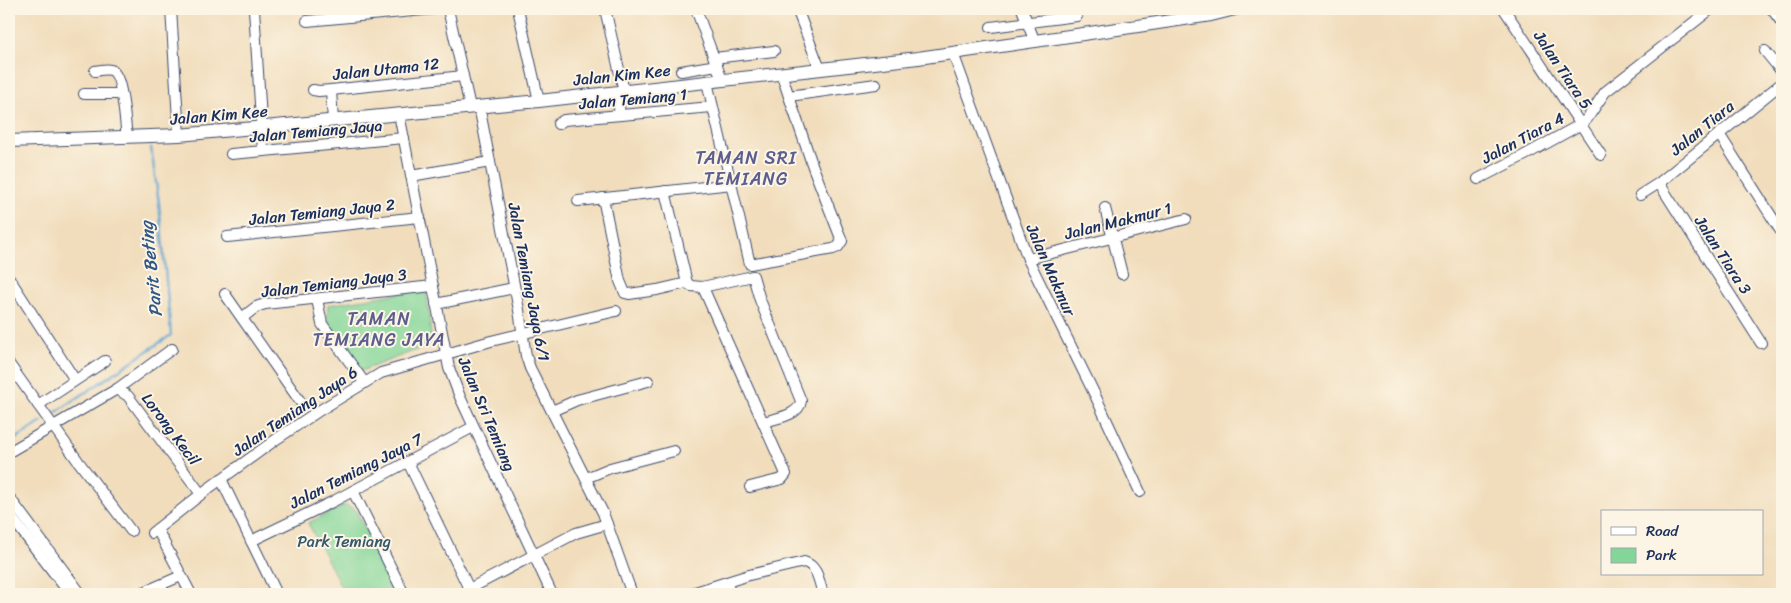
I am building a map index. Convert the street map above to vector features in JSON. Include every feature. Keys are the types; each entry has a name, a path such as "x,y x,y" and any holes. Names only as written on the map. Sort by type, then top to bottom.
{"street":[{"path":"171,9 179,135"},
{"path":"254,9 263,151"},
{"path":"307,21 434,9"},
{"name":"Jalan Temiang Jaya 6/1","path":"448,9 463,76 475,107 490,162 530,368 586,478 607,524 632,594"},
{"path":"518,9 539,101"},
{"path":"605,9 620,92 620,115"},
{"path":"696,9 722,80"},
{"path":"797,9 820,69"},
{"path":"1022,9 1036,42"},
{"name":"Jalan Kim Kee","path":"9,141 179,135 539,101 953,53 1211,15 1235,9"},
{"name":"Jalan Tiara 5","path":"1504,9 1581,123"},
{"name":"Jalan Tiara 4","path":"1478,179 1581,123 1591,114 1605,92 1711,9"},
{"path":"1773,9 1782,21"},
{"path":"991,27 1076,16"},
{"path":"681,71 715,62 774,51"},
{"path":"1765,51 1782,72"},
{"name":"Jalan Makmur","path":"953,53 1014,226 1028,260 1094,393 1140,492"},
{"path":"95,71 110,70 116,74 127,137"},
{"path":"707,82 750,264 833,249 838,247 842,241 813,167 781,74"},
{"name":"Jalan Utama 12","path":"313,90 330,90 463,76"},
{"name":"Jalan Tiara","path":"1640,195 1659,183 1782,83"},
{"path":"789,96 876,84"},
{"path":"330,90 333,121"},
{"path":"84,94 121,94"},
{"name":"Jalan Temiang 1","path":"558,124 564,120 712,107"},
{"name":"Jalan Sri Temiang","path":"399,114 445,354 456,388 473,427 552,594"},
{"name":"Jalan Tiara 4","path":"1581,123 1601,155"},
{"path":"1719,134 1782,233"},
{"name":"Jalan Temiang Jaya","path":"231,154 404,138"},
{"path":"412,176 490,162"},
{"name":"Jalan Tiara 3","path":"1659,183 1761,343"},
{"path":"578,201 732,184"},
{"path":"665,191 687,283 691,286 702,287 753,276 760,300 801,401 800,407 795,412 764,422"},
{"path":"603,198 620,281 625,293 657,290 687,283"},
{"path":"1105,208 1122,274"},
{"name":"Jalan Temiang Jaya 2","path":"228,237 420,217"},
{"name":"Jalan Makmur 1","path":"1028,260 1186,219"},
{"path":"9,278 75,380"},
{"name":"Jalan Temiang Jaya 3","path":"242,318 256,307 265,304 433,286"},
{"path":"702,287 786,474 782,479 750,487"},
{"path":"436,304 514,288"},
{"path":"226,294 302,404"},
{"path":"317,298 322,324 364,382"},
{"name":"Jalan Temiang Jaya 6","path":"181,576 154,531 221,479 317,412 364,382 393,368 616,311"},
{"path":"117,389 172,349"},
{"path":"45,416 75,380 105,361"},
{"path":"9,364 45,416 131,531"},
{"path":"552,411 577,400 648,381"},
{"name":"Lorong Kecil","path":"9,452 45,416 117,389 128,396 201,494"},
{"name":"Jalan Temiang Jaya 7","path":"251,541 353,491 473,427"},
{"path":"586,478 610,468 674,452"},
{"path":"408,462 471,592 533,555 576,533 607,524"},
{"path":"221,479 277,594"},
{"path":"353,491 404,594"},
{"path":"9,496 81,594"},
{"path":"9,514 70,594"},
{"path":"690,594 749,575 804,562 810,564 817,575 823,594"},
{"path":"139,594 181,576 191,594"},
{"path":"726,582 731,594"}],"green space":[{"path":"426,289 432,344 361,371 327,320 328,305"},
{"name":"Park Temiang","path":"345,505 355,509 399,594 345,594 308,523"}],"waterway":[{"name":"Parit Beting","path":"52,415 171,335 159,203 151,148"},
{"name":"Parit Beting","path":"9,443 42,422"}],"district":[{"name":"TAMAN SRI TEMIANG","path":"746,168"},
{"name":"TAMAN TEMIANG JAYA","path":"379,329"}]}
